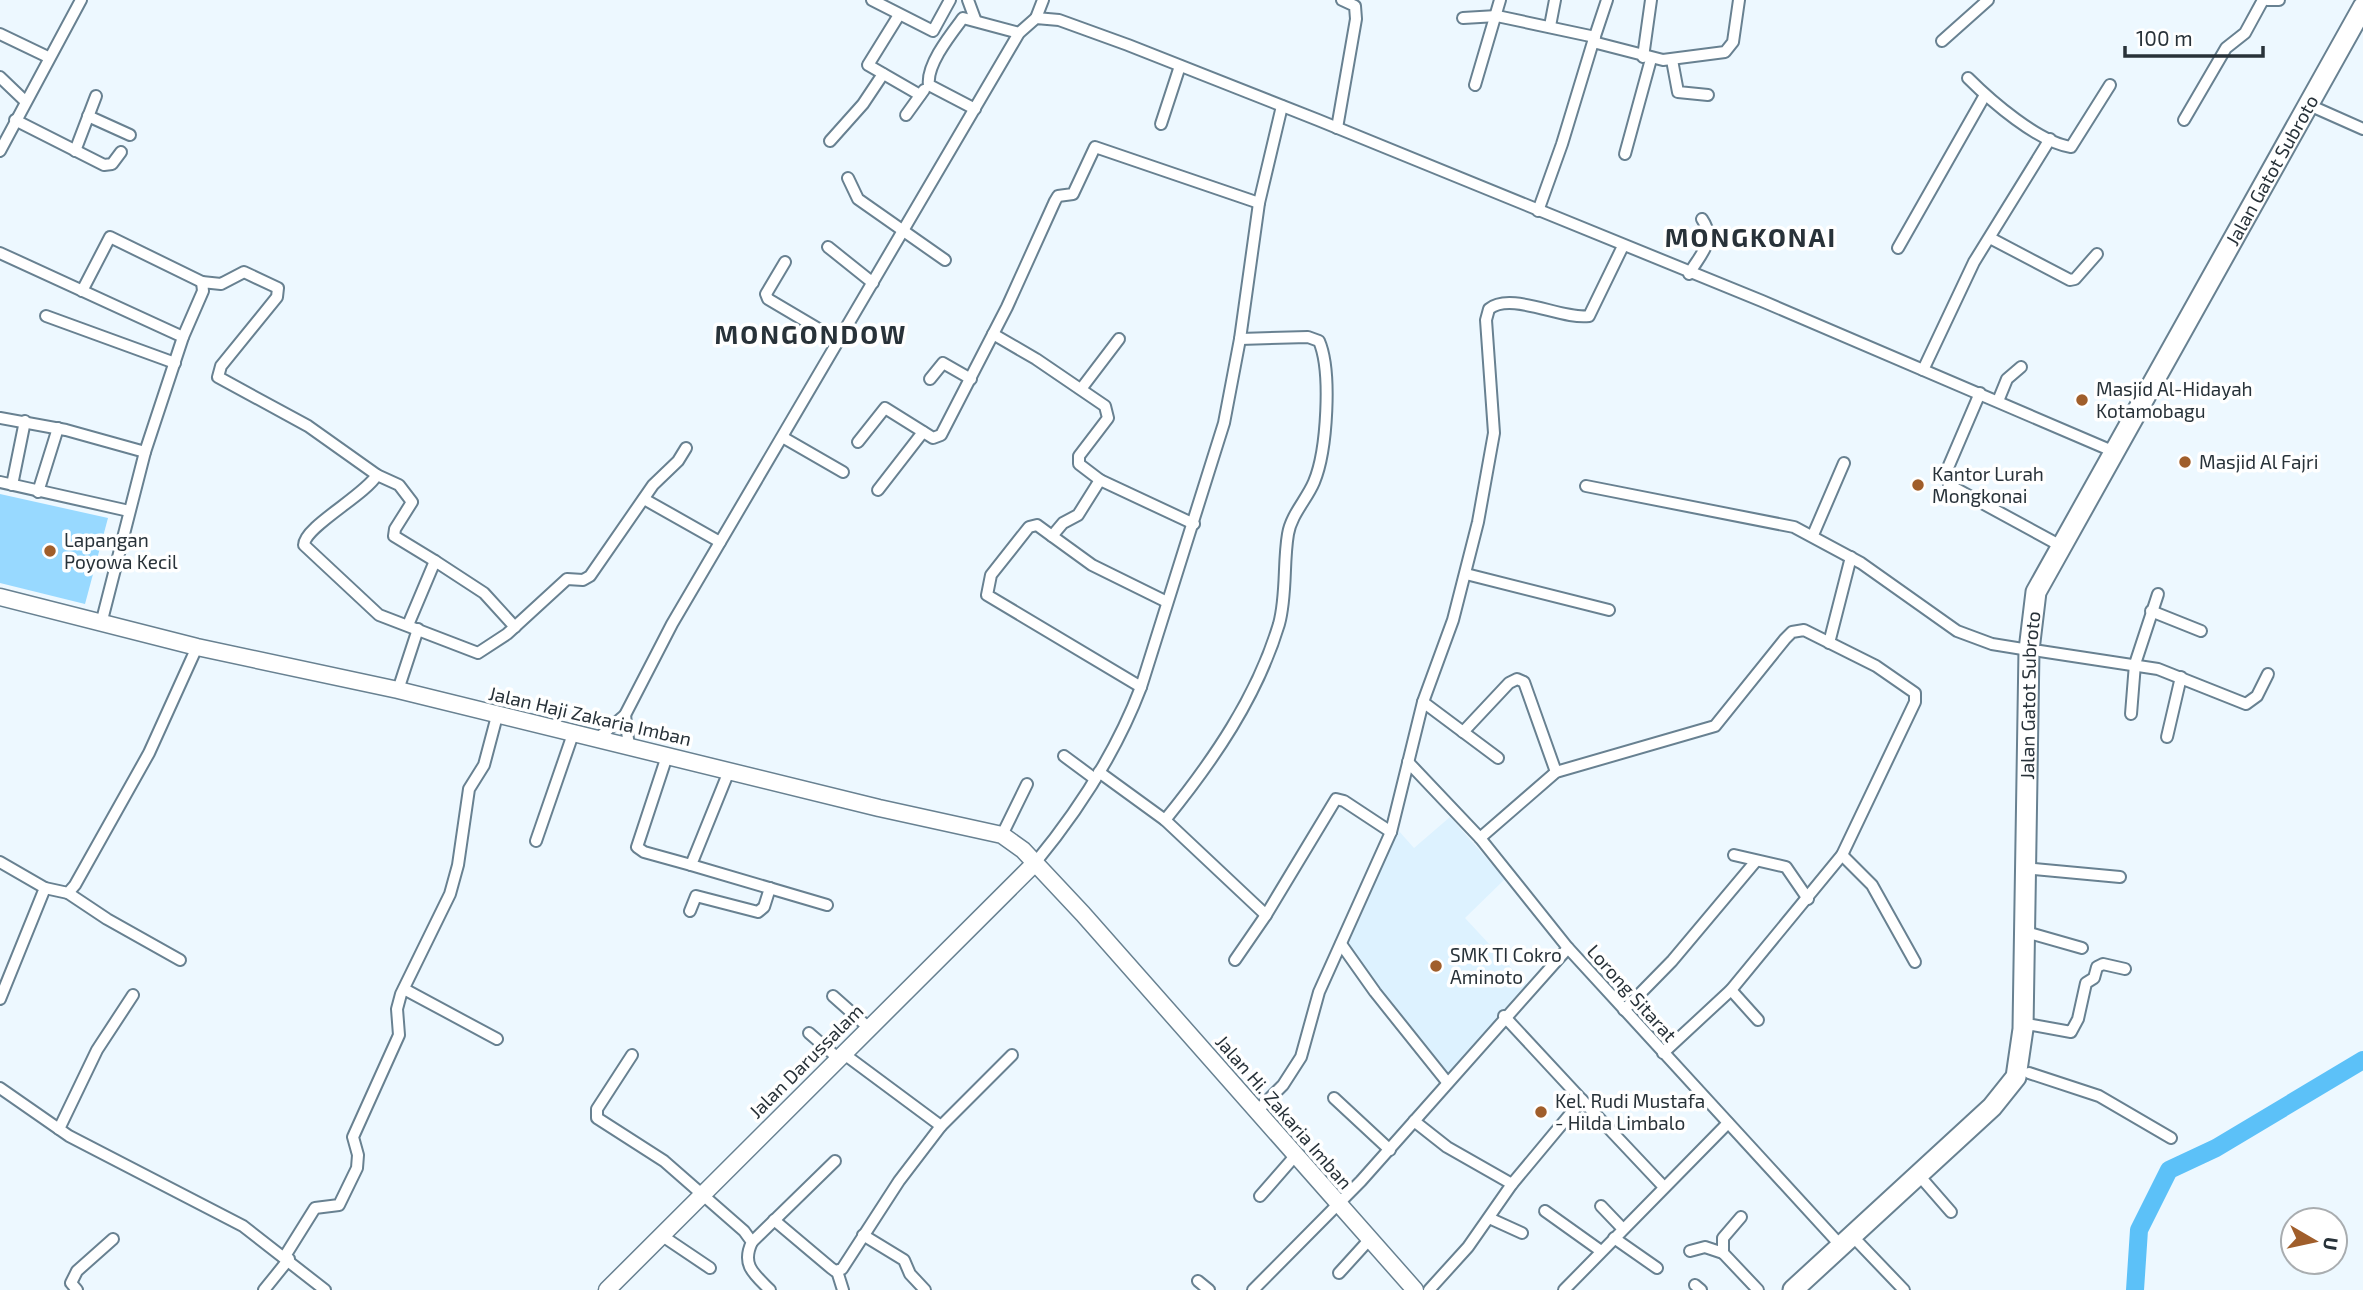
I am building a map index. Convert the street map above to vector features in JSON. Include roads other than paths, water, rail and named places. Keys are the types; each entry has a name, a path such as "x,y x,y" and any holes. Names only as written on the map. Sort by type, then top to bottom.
{"highway":[{"name":"Jalan Gatot Subroto","path":"2035,650 2046,597 2119,453 2363,6"},
{"name":"Jalan Gatot Subroto","path":"1793,1290 1849,1247 1924,1181 1992,1113 2010,1087 2020,1064 2031,802 2036,592 2061,546 2119,453 2363,27"},
{"name":"Jalan Gatot Subroto","path":"1807,1290 1849,1247 2035,1074 2032,1025 2034,869 2031,802"}],"main road":[{"name":"Jalan Haji Zakaria Imban","path":"0,597 102,620 197,647 398,690 497,716 1002,835 1035,863 1122,960"},
{"name":"Jalan Darussalam","path":"607,1290 1035,863"},
{"name":"Jalan Hi. Zakaria Imban","path":"1122,960 1415,1290"}],"street":[{"path":"1,146 81,0"},
{"path":"872,0 936,31 950,0"},
{"path":"968,0 975,19"},
{"path":"597,739 625,715 660,645 720,542 784,438 1019,33 1036,18 1043,0"},
{"path":"1337,128 1356,19 1355,6 1342,0"},
{"path":"1475,85 1500,0"},
{"path":"1550,26 1555,0"},
{"path":"1538,211 1607,0"},
{"path":"1625,154 1647,58 1651,0"},
{"path":"1462,18 1497,16 1550,26 1647,58 1672,60 1729,50 1733,42 1739,0"},
{"path":"1942,41 1987,0"},
{"path":"2184,120 2227,48 2245,33 2265,0 2279,0"},
{"path":"899,15 869,61 870,67 920,95"},
{"path":"929,85 928,79 938,57 963,18 975,19 1019,33"},
{"path":"1036,18 1059,20 1318,120 1689,274 1762,301 2119,453"},
{"path":"0,34 48,57"},
{"path":"1672,60 1678,92 1708,95"},
{"path":"1161,124 1180,66"},
{"path":"830,141 863,104 883,74"},
{"path":"0,77 25,101"},
{"path":"1968,78 1985,96 2063,146 2071,147 2110,85"},
{"path":"906,115 929,85"},
{"path":"929,85 975,109"},
{"path":"75,150 96,96"},
{"path":"1898,248 1985,96"},
{"path":"1035,863 1097,775 1129,717 1141,687 1224,423 1240,339 1259,203 1286,108"},
{"path":"2318,108 2363,129"},
{"path":"88,116 130,135"},
{"path":"15,121 109,166 121,152"},
{"path":"1923,370 1965,280 2050,138"},
{"path":"858,442 885,408 933,438 940,435 971,379 1055,201 1058,197 1073,194 1095,147 1259,203"},
{"path":"848,177 858,199 945,260"},
{"path":"1689,274 1710,237 1709,229 1702,219"},
{"path":"82,291 110,237 202,282 220,284 244,272 279,291 221,366 217,375 220,380 308,426 377,475 399,485 412,499 394,529 396,538 484,593 515,627"},
{"path":"1990,238 2070,280 2075,279 2098,254"},
{"path":"1257,1111 1295,1069 1306,1044 1319,992 1391,832 1423,702 1446,645 1466,574 1493,433 1486,320 1489,310 1502,303 1517,304 1590,317 1623,246"},
{"path":"828,247 873,283"},
{"path":"0,253 183,337"},
{"path":"785,262 766,294 768,299 839,341"},
{"path":"102,620 145,452 183,337 203,291 202,282"},
{"path":"46,316 175,363"},
{"path":"993,334 1081,389 1108,411 1104,425 1079,456 1079,464 1100,480 1194,524"},
{"path":"1165,820 1218,750 1260,673 1280,622 1288,534 1314,483 1320,463 1325,405 1323,350 1319,341 1308,337 1240,339"},
{"path":"1081,389 1119,339"},
{"path":"930,379 943,363 971,379"},
{"path":"1998,401 2007,379 2021,367"},
{"path":"1980,393 1947,470 1949,485 2061,546"},
{"path":"0,418 58,428 145,452"},
{"path":"12,485 25,421"},
{"path":"38,492 58,428"},
{"path":"878,490 923,432"},
{"path":"784,438 843,472"},
{"path":"377,475 364,493 317,526 303,543 379,615 478,653 515,627 567,579 583,580 590,576 644,499 686,448"},
{"path":"1813,535 1844,463"},
{"path":"1052,536 1063,523 1078,515 1100,480"},
{"path":"0,482 129,511"},
{"path":"1586,486 1777,522 1813,535 1851,557 1956,631 1992,643 2135,664 2181,677 2246,704 2257,696 2267,674"},
{"path":"644,499 720,542"},
{"path":"1141,687 987,595 990,575 1029,527 1037,525 1092,565 1167,602"},
{"path":"1829,643 1851,557"},
{"path":"398,690 413,627 435,561"},
{"path":"1466,574 1609,610"},
{"path":"2131,714 2135,664 2158,594"},
{"path":"2151,611 2202,631"},
{"path":"1480,838 1556,772 1711,728 1796,630 1804,630 1876,666 1913,691 1916,697 1885,769 1842,855 1731,990 1663,1053"},
{"path":"68,892 149,753 197,647"},
{"path":"2167,737 2181,677"},
{"path":"1463,732 1509,682 1517,679 1524,682 1556,772"},
{"path":"1423,702 1498,758"},
{"path":"625,715 629,747"},
{"path":"264,1290 287,1257 315,1208 339,1205 351,1185 358,1160 353,1137 396,1045 400,1026 397,1009 404,989 450,894 458,865 469,789 484,765 497,716"},
{"path":"536,841 573,734"},
{"path":"667,756 637,847 644,852 828,905"},
{"path":"1064,756 1165,820 1266,915"},
{"path":"1408,762 1480,838 1568,948"},
{"path":"691,865 729,771"},
{"path":"1002,835 1027,784"},
{"path":"1235,960 1266,915 1336,799 1344,801 1391,832"},
{"path":"1734,855 1786,867 1814,892"},
{"path":"1842,855 1872,886 1915,962"},
{"path":"1624,1010 1672,961 1756,861"},
{"path":"0,862 45,888 68,892 107,919 180,960"},
{"path":"2034,869 2120,877"},
{"path":"0,999 45,888"},
{"path":"690,911 696,896 758,912 765,907 770,888"},
{"path":"2033,934 2082,948"},
{"path":"1341,944 1375,992 1447,1082"},
{"name":"Lorong Sitarat","path":"1254,1290 1390,1150 1504,1016 1568,948 1728,1123 1849,1247 1904,1290"},
{"path":"2032,1025 2071,1032 2078,1019 2085,986 2094,978 2097,967 2103,964 2125,968"},
{"path":"404,989 497,1039"},
{"path":"1731,990 1758,1020"},
{"path":"59,1129 97,1050 133,995"},
{"path":"833,996 869,1028"},
{"path":"1504,1016 1664,1188"},
{"path":"809,1033 941,1126"},
{"path":"632,1055 597,1110 597,1118 664,1161 703,1194 752,1242"},
{"path":"837,1271 842,1269 924,1146 1012,1055"},
{"path":"2035,1074 2099,1096 2171,1138"},
{"path":"0,1088 59,1129 243,1226 287,1257 325,1290"},
{"path":"1334,1098 1390,1150"},
{"path":"1429,1290 1468,1247 1512,1184 1582,1100"},
{"path":"1414,1121 1447,1147 1512,1184"},
{"path":"1564,1290 1728,1123"},
{"path":"1259,1196 1295,1156"},
{"path":"770,1290 746,1259 752,1242 835,1161"},
{"path":"1924,1181 1951,1212"},
{"path":"1601,1206 1619,1234 1657,1268"},
{"path":"1545,1211 1601,1251"},
{"path":"1723,1253 1723,1238 1741,1217"},
{"path":"1489,1218 1522,1233"},
{"path":"774,1220 837,1271 843,1290"},
{"path":"662,1235 710,1268"},
{"path":"863,1235 904,1260 910,1274 925,1290"},
{"path":"77,1290 71,1283 77,1271 113,1239"},
{"path":"1339,1273 1370,1240"},
{"path":"1690,1251 1705,1247 1723,1253 1758,1290"},
{"path":"1198,1280 1209,1290"}],"waterway":[{"path":"2135,1290 2139,1230 2169,1170 2216,1148 2363,1060"}],"place":[{"name":"Masjid Al-Hidayah Kotamobagu","path":"2082,400"},
{"name":"Masjid Al Fajri","path":"2185,462"},
{"name":"Kantor Lurah Mongkonai","path":"1918,485"},
{"name":"Lapangan Poyowa Kecil","path":"50,551"},
{"name":"SMK TI Cokro Aminoto","path":"1436,966"},
{"name":"Kel. Rudi Mustafa - Hilda Limbalo","path":"1541,1112"}],"district":[{"name":"MONGKONAI","path":"1751,238"},
{"name":"MONGONDOW","path":"811,335"}]}
